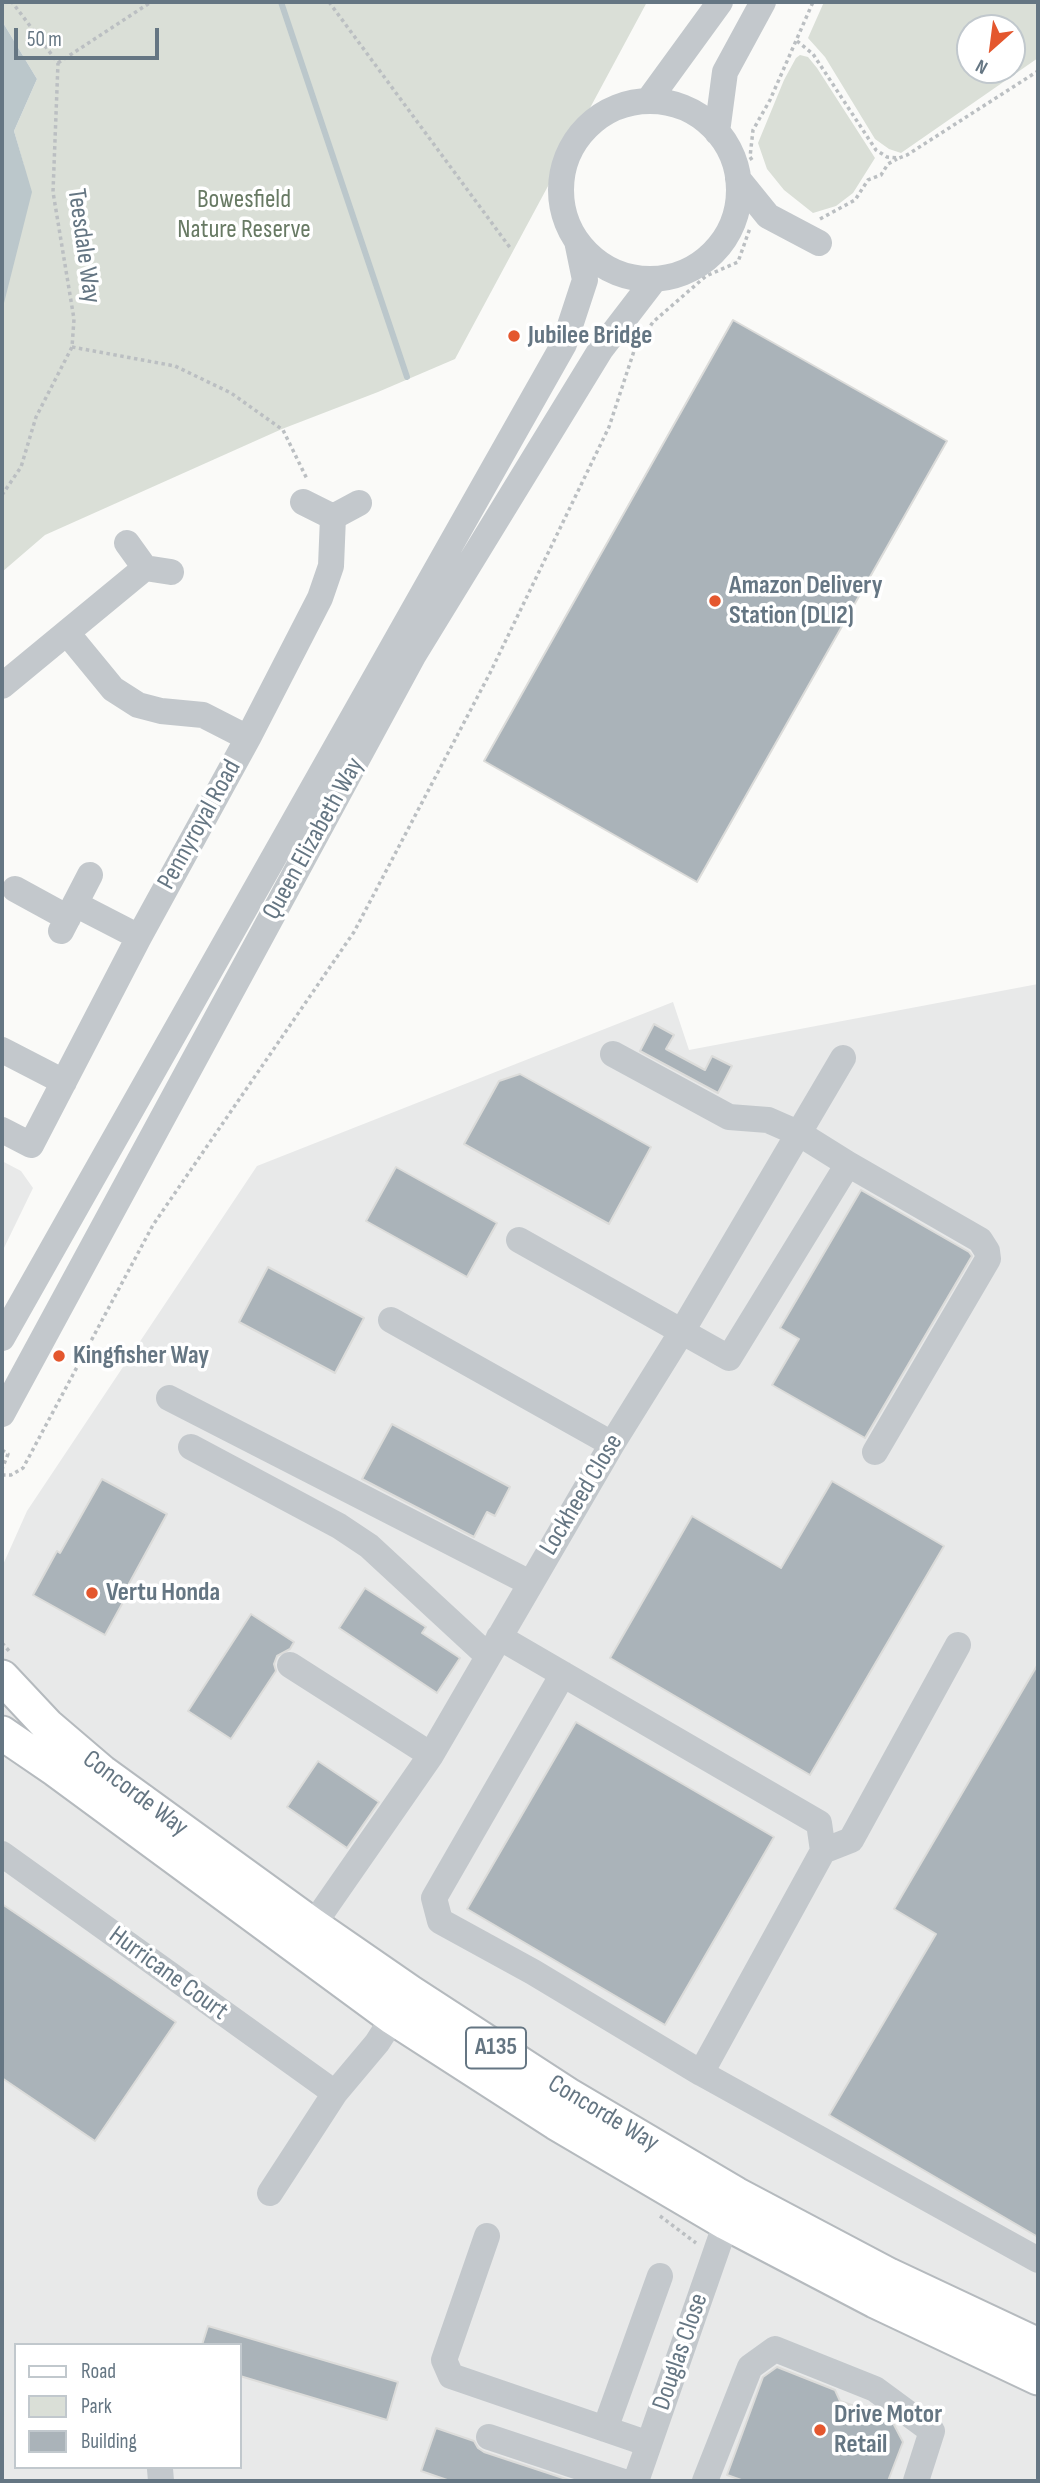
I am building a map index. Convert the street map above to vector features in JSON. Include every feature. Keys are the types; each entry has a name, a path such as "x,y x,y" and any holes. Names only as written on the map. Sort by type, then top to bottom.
{"main road":[{"name":"Concorde Way","path":"6,1665 47,1726 102,1772 410,1992 570,2095 736,2194 889,2275 1038,2345"},
{"name":"Concorde Way","path":"2,1733 393,2018 556,2123 726,2223 874,2301 1038,2378"}],"street":[{"path":"648,101 720,2"},
{"path":"717,132 724,72 763,2"},
{"path":"747,174 735,220 726,238 704,262 672,277 636,279 603,266 577,241 568,226 563,208 561,191 567,157 575,142 599,117 614,108 648,101 681,107 697,114 717,132 747,174 768,216 808,238"},
{"path":"726,238 750,226 764,226 808,238"},
{"name":"Queen Elizabeth Way","path":"2,1338 564,344 585,280 577,241"},
{"name":"Queen Elizabeth Way","path":"2,1414 414,656 601,349 654,280"},
{"path":"320,511 359,503"},
{"name":"Pennyroyal Road","path":"2,1130 31,1145 320,598 331,566 320,511"},
{"path":"2,686 67,633 158,570 127,542"},
{"path":"67,633 113,689 138,705 203,715 248,737"},
{"path":"68,918 90,875"},
{"path":"15,889 68,918 139,937"},
{"path":"2,1050 64,1082"},
{"path":"613,1054 729,1117 768,1120 800,1134 980,1240 988,1258 875,1452"},
{"name":"Lockheed Close","path":"313,1925 431,1755 612,1444 681,1333 843,1058"},
{"path":"519,1240 729,1358 848,1164"},
{"path":"391,1320 612,1444"},
{"path":"169,1398 530,1583"},
{"path":"191,1447 339,1526 369,1546 493,1647 563,1674 819,1823 823,1851 701,2073"},
{"path":"823,1851 851,1840 958,1645"},
{"path":"290,1665 431,1755"},
{"path":"563,1674 434,1898 440,1921 533,1972 701,2073 1038,2260"},
{"name":"Hurricane Court","path":"2,1854 335,2093"},
{"path":"270,2193 335,2093 377,2043 393,2018"},
{"name":"Douglas Close","path":"636,2481 726,2223"},
{"path":"487,2236 444,2360 451,2376 649,2444"},
{"path":"605,2429 660,2276"},
{"path":"705,2481 750,2367 775,2349 875,2389 932,2431 916,2481"},
{"path":"489,2437 621,2481"}],"path":[{"path":"12,2 58,63 150,2"},
{"path":"329,2 511,249"},
{"path":"747,174 753,130 814,2"},
{"path":"797,41 813,54 876,150 887,157 899,158"},
{"name":"Teesdale Way","path":"2,495 20,467 36,418 72,347 74,319 53,192 58,63"},
{"path":"808,238 803,228 855,200 868,180 881,175 888,164 1038,72"},
{"path":"2,1450 8,1454 2,1472 10,1475 23,1468 153,1225 354,932 490,673 603,439 634,351 653,322 706,276 738,262 750,226"},
{"path":"72,347 176,366 231,393 283,430 320,511"},
{"path":"2,1643 6,1665"}],"shaded area":[{"path":"2,21 37,79 14,131 32,192 2,311"},
{"path":"1038,984 1038,2481 2,2481 2,1567 27,1511 257,1166 673,1002 689,1050"},
{"path":"2,1161 21,1171 33,1188 2,1252"}],"green space":[{"name":"Bowesfield Nature Reserve","path":"2,2 647,2 455,359 282,429 45,535 2,572 2,265 24,166 14,131 37,79 2,21"},
{"path":"824,2 1038,2 1038,58 1026,66 1026,14 956,14 956,84 1001,84 901,153 889,149 875,139 825,57 808,38"},
{"path":"800,55 808,57 817,68 875,158 853,193 836,206 813,213 784,190 767,169 758,143 784,80"}],"building":[{"name":"Amazon Delivery Station (DLI2)","path":"733,320 947,441 697,882 484,761"},
{"path":"654,1024 674,1035 666,1049 705,1070 712,1056 732,1066 718,1093 640,1051"},
{"path":"520,1074 651,1147 609,1224 464,1144 499,1081"},
{"path":"396,1167 497,1223 467,1277 366,1221"},
{"path":"861,1190 972,1256 865,1438 772,1385 799,1339 780,1328"},
{"path":"268,1267 364,1318 335,1373 239,1322"},
{"path":"392,1424 510,1487 495,1516 487,1512 474,1537 362,1479"},
{"path":"102,1479 167,1514 125,1591 128,1593 105,1635 33,1595"},
{"path":"832,1481 944,1546 810,1775 610,1658 692,1516 781,1568"},
{"path":"365,1588 426,1627 422,1633 460,1658 437,1693 339,1628"},
{"path":"251,1614 294,1642 290,1649 277,1656 274,1664 276,1671 231,1739 188,1711"},
{"path":"1038,1664 1038,2237 829,2115 936,1934 894,1909"},
{"path":"576,1722 774,1837 665,2025 467,1909"},
{"path":"318,1761 379,1802 347,1848 287,1807"},
{"path":"2,1904 176,2022 95,2141 2,2078"},
{"path":"208,2326 398,2382 387,2420 242,2377 242,2343 203,2343"},
{"name":"Drive Motor Retail","path":"777,2367 835,2390 840,2401 892,2421 903,2442 888,2481 744,2481 727,2475 763,2377"},
{"path":"436,2428 474,2441 484,2452 572,2481 450,2481 421,2471"}],"waterway":[{"path":"281,2 407,377"}],"place":[{"name":"Jubilee Bridge","path":"514,336"},
{"name":"Amazon Delivery Station (DLI2)","path":"715,601"},
{"name":"Kingfisher Way","path":"59,1356"},
{"name":"Vertu Honda","path":"92,1593"},
{"name":"Drive Motor Retail","path":"820,2430"}]}
